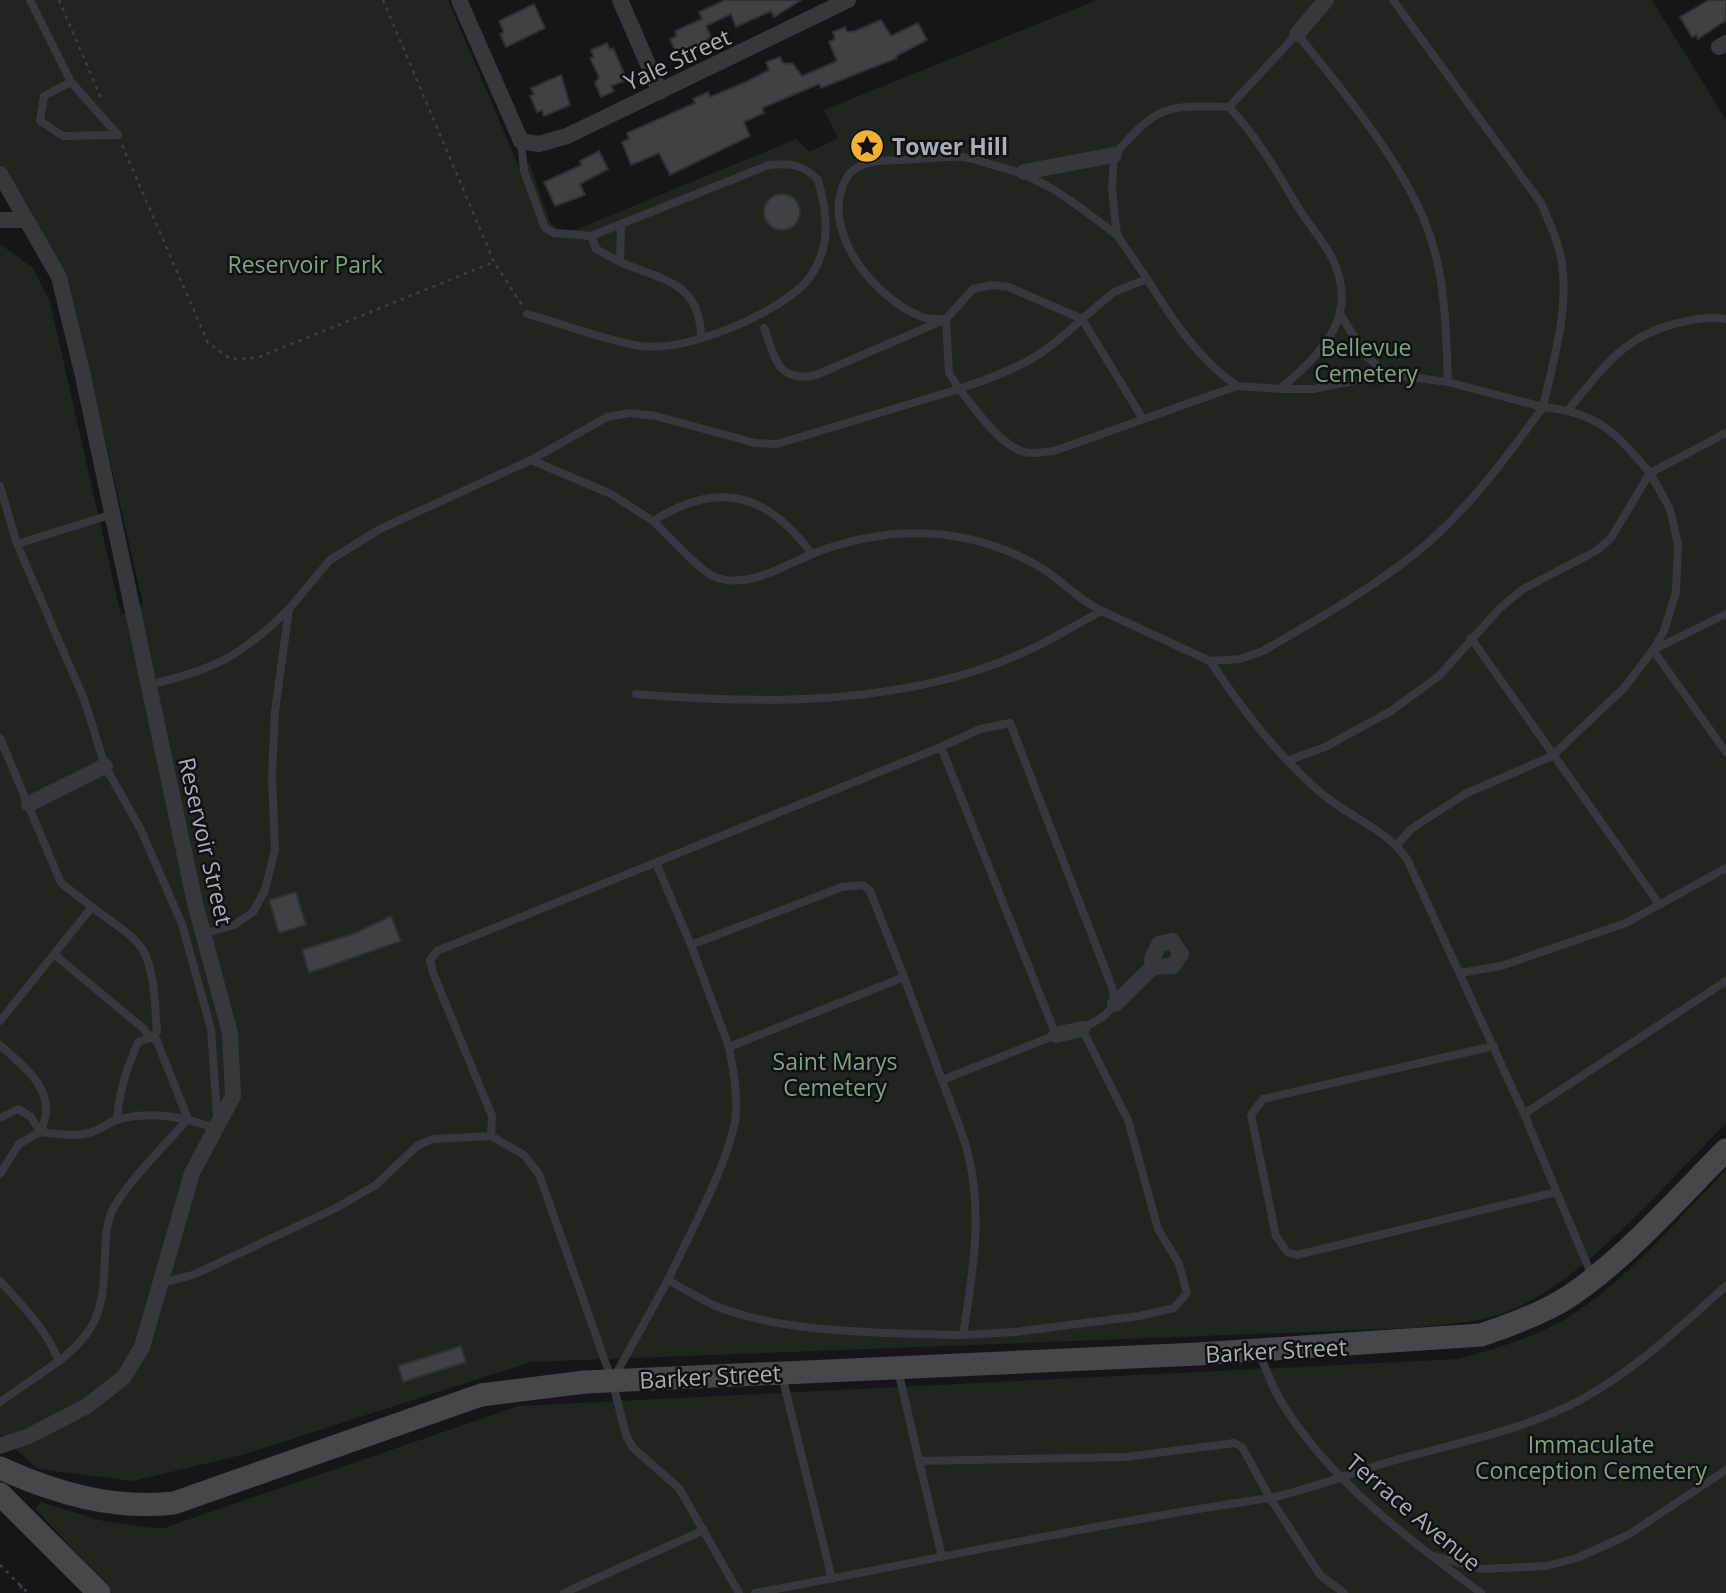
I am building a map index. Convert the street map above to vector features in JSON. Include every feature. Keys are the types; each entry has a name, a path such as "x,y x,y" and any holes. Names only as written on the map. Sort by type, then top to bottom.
{"main road":[{"name":"Barker Street","path":"0,1468 33,1483 101,1502 138,1507 174,1503 481,1395 612,1381 1258,1351 1481,1335 1516,1324 1561,1301 1592,1278 1726,1150"},
{"path":"0,1494 99,1593"}],"street":[{"path":"459,0 521,141"},
{"path":"620,0 660,92"},
{"name":"Yale Street","path":"521,141 539,144 566,136 848,0"},
{"path":"1297,34 1326,0"},
{"path":"1024,173 1114,155"},
{"name":"Reservoir Street","path":"0,174 24,220 60,277 203,934 230,1032 233,1096 218,1129 192,1173 142,1347 124,1377 88,1406 29,1436 0,1446"},
{"path":"0,220 24,220"},
{"path":"29,804 105,766"},
{"path":"1115,1004 1153,967"},
{"path":"1056,1035 1082,1029"}],"lane":[{"path":"30,0 71,82 118,135"},
{"path":"531,460 611,494 653,521 713,576 738,580 756,577 812,554 869,537 942,532 987,544 1041,568 1064,587 1102,611 1210,661 1240,659 1263,651 1412,556 1453,519 1499,469 1543,407 1556,346 1563,291 1562,264 1555,236 1541,202 1393,0"},
{"path":"1229,107 1297,34 1349,97 1411,195 1431,238 1443,290 1448,382"},
{"path":"71,82 44,96 40,121 63,136 118,135"},
{"path":"1117,236 1112,190 1114,155 1157,112 1187,106 1229,107 1254,133 1332,258 1340,285 1340,314 1333,333 1317,358 1280,389"},
{"path":"521,141 524,171 545,228 554,233 591,236 769,165 797,164 818,180 826,226 823,249 803,285 745,321 701,337 672,345 641,346 527,314"},
{"path":"946,319 922,318 902,307 874,285 852,252 841,225 840,196 846,177 867,163 964,157 1024,173 1059,190 1117,236 1189,343 1216,371 1237,386"},
{"path":"620,262 621,225"},
{"path":"591,236 596,249 684,290 696,301 701,337"},
{"path":"149,685 220,663 253,644 289,610 330,560 370,536 531,460 607,417 630,413 656,416 755,443 777,443 959,389 1025,364 1048,351 1114,292 1147,279"},
{"path":"764,328 778,364 788,376 797,379 816,375 946,319 973,289 992,285 1009,287 1082,319 1143,419"},
{"path":"1340,314 1367,357 1387,374"},
{"path":"946,319 949,373 959,389 1004,439 1021,452 1037,454 1054,451 1237,386 1313,389 1387,374 1448,382 1596,419 1615,433 1650,473 1671,509 1678,544 1676,592 1664,631 1653,650 1623,688 1552,756 1465,794 1411,830 1397,845"},
{"path":"1568,410 1624,346 1654,328 1690,321 1726,319"},
{"path":"1287,761 1325,747 1391,711 1439,676 1499,608 1523,589 1570,566 1611,538 1650,473 1726,433"},
{"path":"0,486 18,544 84,699 105,766 140,828 183,925 211,1029 218,1129 188,1119 140,1115 117,1119 92,1132 72,1136 40,1132 19,1144 0,1174"},
{"path":"653,521 673,508 702,500 722,497 755,503 774,512 792,527 812,554"},
{"path":"18,544 113,513"},
{"path":"203,934 234,925 253,912 265,890 275,850 272,778 275,712 289,610"},
{"path":"636,694 716,701 858,694 913,686 966,673 1030,650 1102,611"},
{"path":"1653,650 1726,614"},
{"path":"1471,638 1659,904"},
{"path":"1653,650 1726,752"},
{"path":"1210,661 1246,713 1287,761 1322,794 1397,845 1417,878 1494,1046 1592,1278"},
{"path":"491,1136 492,1116 433,973 430,960 437,951 980,729 1010,723 1094,937 1115,1004 1104,1016 1082,1029 1128,1120 1158,1229 1179,1264 1187,1293 1174,1308 1139,1316 1015,1332 963,1335 878,1333 789,1324 717,1306 668,1280"},
{"path":"0,738 61,883 134,940 143,950 148,963 157,1032 138,1042 118,1095 117,1119"},
{"path":"941,747 1056,1035 942,1080"},
{"path":"612,1381 668,1280 727,1147 735,1121 736,1098 729,1047 691,945 656,863"},
{"path":"1461,973 1501,966 1626,923 1726,868"},
{"path":"691,945 842,887 863,885 870,891 967,1148 974,1202 975,1265 963,1335"},
{"path":"0,1021 92,907"},
{"path":"55,955 144,1029 149,1038 156,1040 188,1119"},
{"path":"729,1047 904,976"},
{"path":"1524,1114 1726,981"},
{"path":"0,1045 36,1079 46,1094 48,1108 40,1132"},
{"path":"1494,1046 1263,1099 1251,1115 1276,1236 1287,1252 1297,1255 1556,1192"},
{"path":"0,1118 18,1109 30,1117 40,1132"},
{"path":"0,1402 83,1343 92,1329 103,1299 106,1239 116,1205 188,1119"},
{"path":"158,1284 193,1275 335,1208 376,1185 417,1146 452,1135 491,1136 524,1155 538,1174 612,1381 626,1435 633,1448 679,1488 739,1593"},
{"path":"0,1281 30,1310 46,1332 59,1361"},
{"path":"755,1593 1098,1525 1303,1490 1339,1476 1510,1428 1583,1398 1638,1363 1726,1286"},
{"name":"Terrace Avenue","path":"1258,1351 1279,1397 1339,1476 1429,1555 1481,1593"},
{"path":"897,1368 942,1556"},
{"path":"782,1373 832,1579"},
{"path":"919,1461 1126,1457 1234,1443 1242,1447 1315,1569 1344,1593"},
{"path":"1429,1555 1481,1569 1546,1566 1577,1559 1628,1535 1726,1470"},
{"path":"564,1593 704,1530"}],"path":[{"path":"59,0 102,98"},
{"path":"383,0 494,261 527,314"},
{"path":"118,135 208,343 231,359 257,358 494,261"},
{"path":"0,1565 28,1593"},
{"path":"21,1586 22,1593"}],"green space":[{"name":"Bellevue Cemetery","path":"0,0 448,0 519,167 529,163 550,222 558,229 575,230 796,139 810,152 838,138 824,110 1097,0 1652,0 1726,120 1726,1123 1596,1254 1538,1296 1509,1311 1485,1319 1409,1328 531,1362 242,1455 133,1481 38,1469 0,1435 0,244 33,268 50,302 121,615 143,604 70,288 6,179 0,164"},
{"name":"Immaculate Conception Cemetery","path":"1726,1170 1726,1593 112,1593 36,1509 40,1502 103,1521 161,1529 519,1406 1458,1359 1532,1335 1573,1314 1634,1265"}],"building":[{"path":"725,0 801,0 774,17 771,11 736,27 731,14 706,26 711,37 707,39 709,44 678,58 670,39 677,36 675,31 702,19 699,12"},
{"path":"1709,0 1726,0 1726,20 1698,39 1696,35 1692,37 1680,17"},
{"path":"534,4 545,28 506,47 500,34 504,32 499,21"},
{"path":"881,20 891,36 918,23 927,40 896,56 897,58 821,88 819,84 762,108 764,113 744,122 750,136 670,175 659,153 631,165 622,142 629,139 627,133 695,103 693,99 708,92 710,97 746,82 769,70 766,62 780,57 783,63 793,64 802,76 837,61 829,42 835,39 833,32 845,27 847,32 855,31"},
{"path":"607,43 610,50 613,48 627,80 611,86 614,91 601,97 595,83 599,77 590,58 594,57 591,50"},
{"path":"561,75 570,105 544,116 542,110 537,112 530,96 534,94 531,88"},
{"path":"599,151 608,169 580,184 585,195 555,206 544,182 582,165 580,161"},
{"path":"782,194 794,200 800,212 794,224 782,230 770,224 764,212 770,200"},
{"path":"296,892 306,925 279,933 269,900"},
{"path":"391,916 401,941 309,973 302,950 355,933"},
{"path":"461,1346 466,1362 403,1382 398,1366"}],"place":[{"name":"Tower Hill","path":"867,146"}],"park label":[{"name":"Reservoir Park","path":"305,264"},
{"name":"Saint Marys Cemetery","path":"835,1074"}]}
